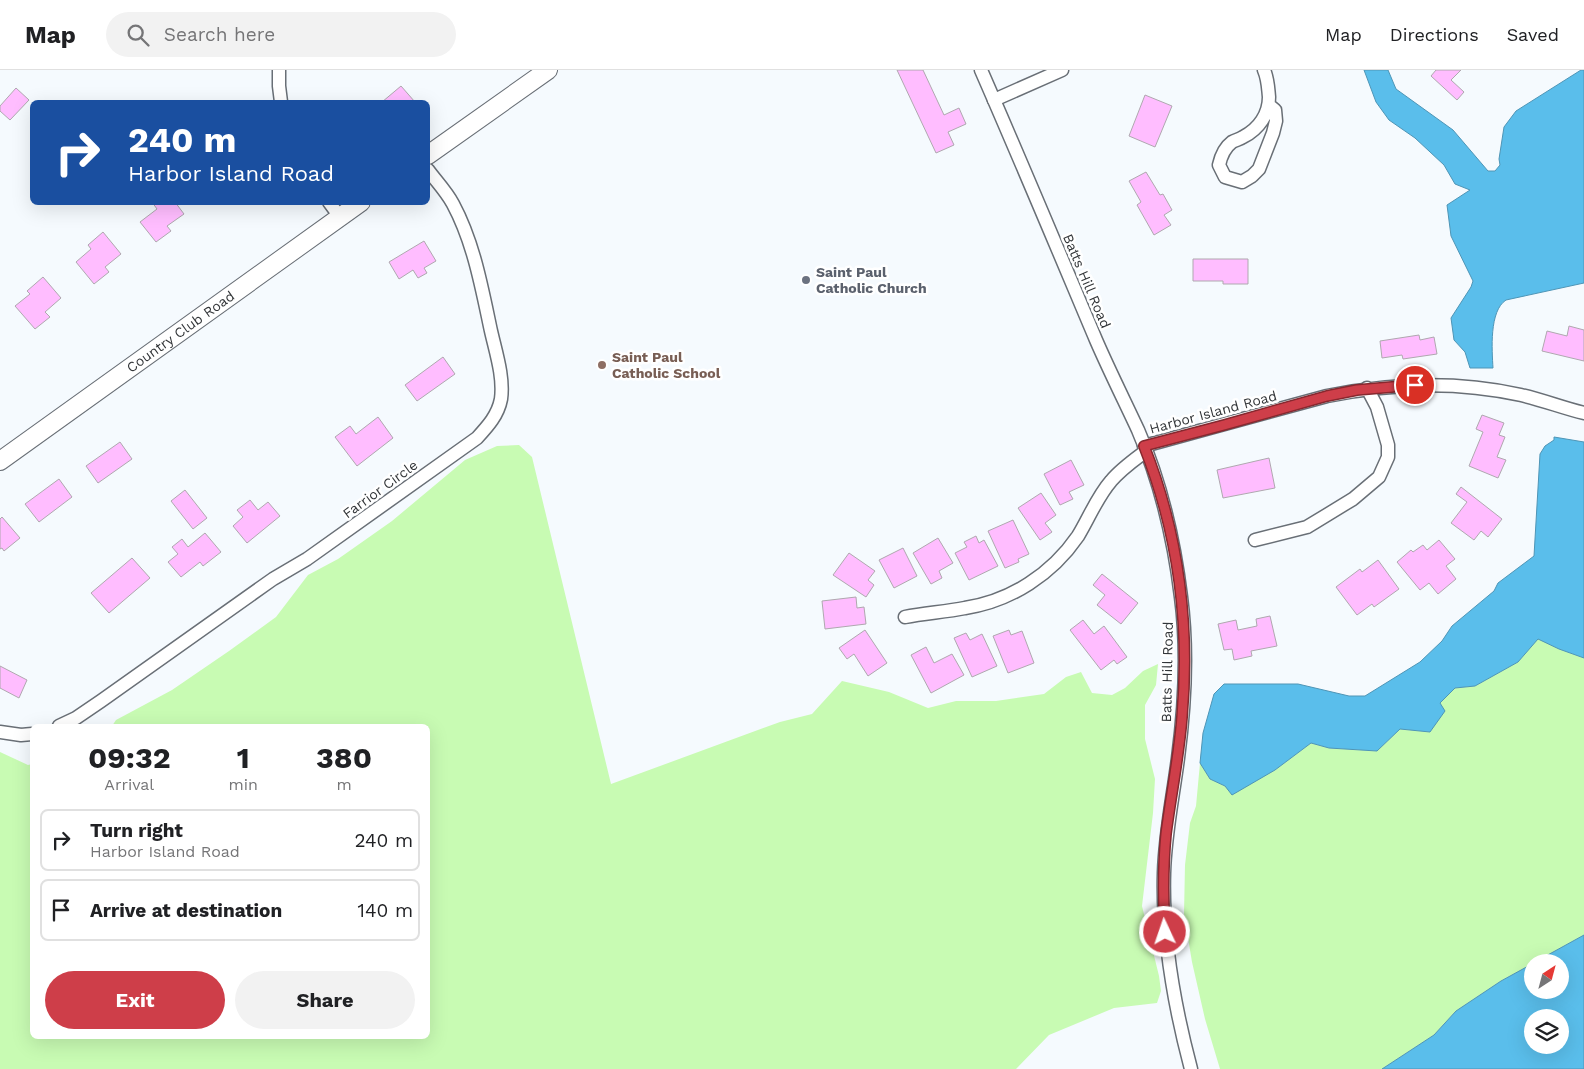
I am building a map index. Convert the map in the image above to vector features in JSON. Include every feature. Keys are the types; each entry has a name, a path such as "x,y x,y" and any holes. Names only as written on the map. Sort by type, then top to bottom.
{"street":[{"path":"279,70 281,100"},
{"path":"430,154 548,70"},
{"name":"Batts Hill Road","path":"980,70 1100,349 1145,448 1166,514 1175,556 1185,639 1182,718 1166,835 1164,912 1173,990 1191,1069"},
{"path":"994,100 1062,70"},
{"path":"1264,70 1268,79 1269,105 1264,118 1256,128 1232,142 1223,152 1219,165 1225,177 1242,182 1259,169 1276,121 1275,110 1269,105"},
{"name":"Farrior Circle","path":"63,724 76,718 273,580 308,559 477,438 496,414 501,401 502,382 480,281 467,235 459,217 452,202 430,173"},
{"path":"331,205 340,218"},
{"name":"Country Club Road","path":"0,461 357,205"},
{"name":"Harbor Island Road","path":"1145,448 1327,396 1367,388 1415,385 1489,390 1522,395 1584,413"},
{"path":"1255,540 1307,528 1353,499 1379,477 1388,457 1388,446 1377,407 1367,388"},
{"path":"905,617 983,604 1011,593 1045,572 1065,554 1111,480 1145,448"},
{"path":"0,732 20,735 30,734"}],"green space":[{"path":"519,445 532,457 611,784 780,722 812,714 842,681 889,692 928,708 956,701 996,701 1044,694 1066,677 1081,672 1092,693 1112,695 1125,688 1143,671 1158,664 1156,685 1145,705 1145,739 1155,779 1142,906 1159,976 1161,991 1157,1003 1114,1008 1049,1035 1016,1069 0,1069 0,752 30,764 30,1039 430,1039 430,724 113,724 116,720 172,690 276,617 308,575 338,559 392,521 465,460 497,446"},
{"path":"1538,638 1559,649 1584,658 1584,935 1550,954 1524,954 1524,968 1456,1011 1434,1035 1382,1069 1220,1069 1205,1019 1192,962 1184,914 1185,865 1190,823 1196,806 1200,763 1210,779 1225,786 1275,770 1311,743 1329,748 1377,751 1400,729 1430,732 1440,703 1455,688 1475,686 1518,662"}],"water":[{"path":"1364,70 1388,70 1396,89 1453,130 1488,171 1495,171 1500,165 1499,159 1504,127 1516,111 1581,70 1584,70 1584,283 1506,300 1501,305 1494,322 1492,341 1493,368 1470,368 1465,352 1454,340 1451,318 1473,281 1451,236 1447,205 1470,190 1455,184 1444,165 1415,138 1389,120 1376,102"},
{"path":"1554,437 1584,442 1584,658 1538,639 1518,662 1475,686 1455,688 1440,703 1445,711 1430,732 1400,729 1377,751 1329,748 1311,743 1275,770 1232,795 1225,786 1210,779 1200,763 1203,733 1214,694 1224,684 1298,684 1349,696 1365,696 1420,662 1442,641 1452,626 1494,591 1498,583 1534,556 1540,454 1545,446 1554,440"},
{"path":"1584,935 1584,1069 1382,1069 1434,1035 1456,1011 1501,981 1524,968 1524,999 1569,999 1569,954 1550,954"}],"building":[{"path":"897,70 923,70 944,115 959,108 966,124 948,132 954,145 936,153"},
{"path":"1436,70 1461,70 1451,80 1464,92 1457,100 1431,76"},
{"path":"401,86 413,100 384,100"},
{"path":"16,88 29,100 10,120 0,111 0,106"},
{"path":"1145,95 1172,106 1155,147 1129,136"},
{"path":"1146,172 1160,195 1163,194 1172,210 1164,215 1171,225 1154,235 1137,205 1141,202 1129,181"},
{"path":"154,205 177,205 184,214 167,226 171,231 156,242 140,222 157,209"},
{"path":"103,232 121,254 105,267 109,272 94,284 76,262 91,249 88,245"},
{"path":"424,241 436,261 424,268 427,273 418,278 413,270 399,279 389,262"},
{"path":"1193,259 1248,259 1248,284 1223,284 1223,281 1193,281"},
{"path":"43,277 61,298 45,312 50,317 35,329 15,306 30,294 27,291"},
{"path":"1569,326 1584,330 1584,361 1542,351 1547,331 1567,336"},
{"path":"1419,335 1420,340 1434,337 1437,354 1403,359 1402,355 1382,358 1380,341"},
{"path":"443,357 455,374 417,401 405,385"},
{"path":"1482,415 1504,423 1499,435 1505,437 1497,457 1506,460 1498,478 1469,466 1483,432 1476,429"},
{"path":"378,417 393,438 357,466 335,437 350,426 356,434"},
{"path":"120,442 132,459 98,483 86,466"},
{"path":"1269,458 1275,488 1223,498 1217,470"},
{"path":"1071,460 1084,485 1069,492 1073,499 1060,505 1044,474"},
{"path":"59,479 72,497 39,522 25,504"},
{"path":"1461,487 1502,519 1488,537 1481,531 1474,540 1451,523 1467,502 1456,494"},
{"path":"185,490 207,518 193,529 171,501"},
{"path":"1041,493 1056,515 1045,523 1052,532 1040,540 1018,508"},
{"path":"250,500 258,510 268,502 280,516 247,543 233,526 243,517 237,510"},
{"path":"2,517 20,538 4,551 2,548 0,549 0,519"},
{"path":"1013,520 1029,554 1018,559 1019,562 1005,568 988,531"},
{"path":"205,533 221,552 203,566 200,562 181,577 168,562 178,554 172,547 182,539 188,547"},
{"path":"976,536 979,543 984,540 998,566 969,580 955,553 967,547 964,542"},
{"path":"938,538 953,563 939,571 942,578 931,584 913,553"},
{"path":"1439,540 1455,559 1446,566 1456,579 1438,594 1429,583 1420,590 1397,562 1411,550 1413,552 1423,545 1427,550"},
{"path":"903,548 917,576 894,588 879,560"},
{"path":"849,553 875,571 868,580 874,585 866,597 833,575"},
{"path":"132,558 150,578 109,613 91,593"},
{"path":"1378,560 1399,589 1374,607 1372,604 1357,615 1336,587 1360,569 1362,572"},
{"path":"1102,574 1138,603 1121,624 1097,605 1105,595 1093,585"},
{"path":"856,597 857,608 864,607 866,624 825,629 822,601"},
{"path":"1270,616 1277,646 1251,651 1252,656 1234,660 1232,649 1224,650 1218,624 1236,620 1238,630 1257,626 1256,619"},
{"path":"1083,620 1094,634 1104,626 1127,657 1117,664 1114,660 1101,670 1070,630"},
{"path":"865,630 887,663 868,676 854,654 847,659 839,648"},
{"path":"1009,630 1011,635 1022,631 1034,663 1008,673 993,636"},
{"path":"966,633 970,640 982,634 997,666 972,677 954,638"},
{"path":"926,647 934,663 952,654 964,675 931,693 911,655"},
{"path":"0,666 27,680 19,698 0,688"}],"place":[{"name":"Saint Paul Catholic Church","path":"806,280"},
{"name":"Saint Paul Catholic School","path":"602,365"}],"route":[{"path":"1165,932 1164,873 1166,835 1182,718 1185,679 1185,639 1175,556 1166,514 1154,472 1144,446 1327,396 1386,386 1415,385"}]}
